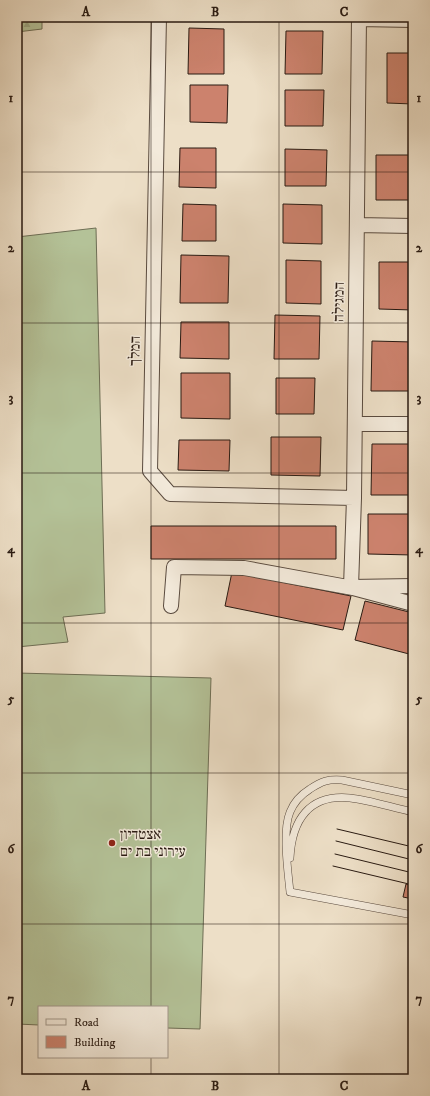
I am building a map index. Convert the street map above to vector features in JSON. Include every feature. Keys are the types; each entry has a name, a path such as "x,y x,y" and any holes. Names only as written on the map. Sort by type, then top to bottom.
{"street":[{"name":"המלך","path":"159,17 150,472 170,494 354,498"},
{"name":"המגילה","path":"350,587 354,498 359,18"},
{"path":"359,18 413,20"},
{"path":"357,225 413,226"},
{"path":"355,424 413,424"},
{"path":"171,606 174,567 244,568 350,587 413,604"},
{"path":"350,587 413,586"}],"lane":[{"path":"290,892 286,853 288,824 290,812 303,794 322,781 342,780 413,795"},
{"path":"290,892 293,838 298,822 306,810 315,803 336,798 351,798 413,812"},
{"path":"290,892 413,915"}],"green space":[{"path":"17,17 42,17 42,29 17,32"},
{"path":"96,228 105,613 63,617 68,642 17,647 17,237"},
{"name":"אצטדיון עירוני בת ים","path":"17,673 211,678 200,1029 168,1028 168,1006 38,1006 38,1025 17,1024"}],"building":[{"path":"189,28 224,29 224,74 188,74"},
{"path":"286,31 323,31 322,74 285,74"},
{"path":"387,53 413,53 413,104 387,103"},
{"path":"190,85 228,85 227,123 190,122"},
{"path":"285,90 324,90 323,126 285,126"},
{"path":"180,148 216,148 216,188 179,187"},
{"path":"285,149 327,150 326,186 285,186"},
{"path":"376,155 413,155 413,200 376,200"},
{"path":"183,204 216,205 216,241 182,241"},
{"path":"283,204 322,205 322,244 283,243"},
{"path":"181,255 229,256 228,303 180,303"},
{"path":"286,260 321,261 321,304 286,303"},
{"path":"379,262 413,262 413,310 379,309"},
{"path":"275,315 320,316 319,359 274,359"},
{"path":"181,322 229,322 229,359 180,358"},
{"path":"372,341 413,342 413,391 371,391"},
{"path":"181,373 230,373 230,419 181,418"},
{"path":"276,378 315,378 314,414 276,414"},
{"path":"271,437 321,437 320,476 271,475"},
{"path":"179,440 230,440 229,471 178,470"},
{"path":"372,444 413,444 413,495 371,495"},
{"path":"368,514 413,514 413,555 368,554"},
{"path":"151,526 336,526 336,559 151,559"},
{"path":"232,572 351,596 343,630 225,606"},
{"path":"365,601 413,613 413,655 355,640"},
{"path":"406,884 413,886 413,899 403,897"}],"tram line":[{"path":"337,829 413,847"},
{"path":"336,841 413,860"},
{"path":"335,854 413,873"},
{"path":"333,866 413,885"}],"place":[{"name":"אצטדיון עירוני בת ים","path":"112,843"}]}
